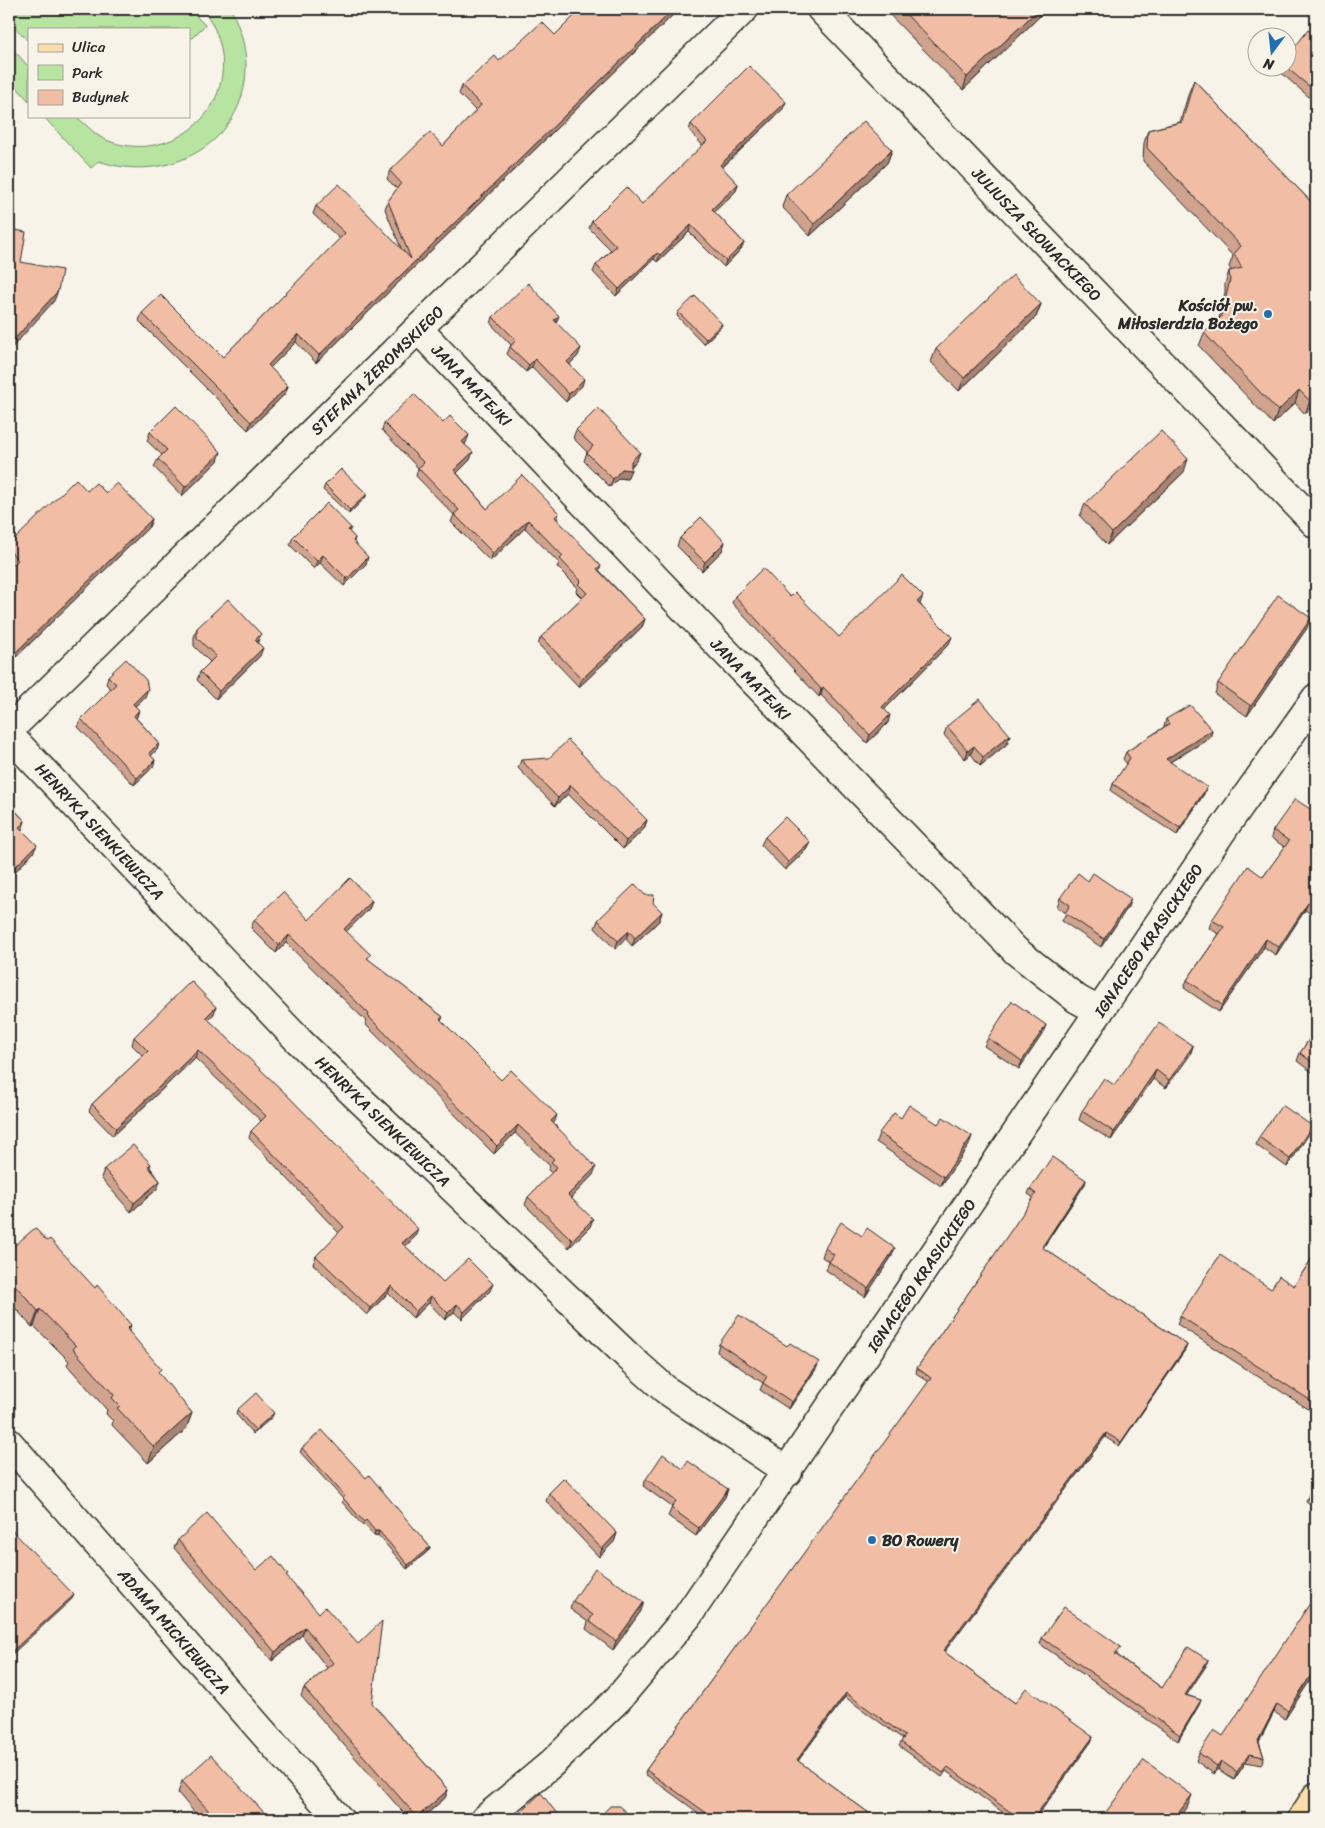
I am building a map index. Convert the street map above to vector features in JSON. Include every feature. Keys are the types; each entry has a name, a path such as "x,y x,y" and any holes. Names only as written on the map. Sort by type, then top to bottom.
{"main road":[{"path":"1302,1819 1316,1798"}],"street":[{"name":"STEFANA ŻEROMSKIEGO","path":"9,730 744,9"},
{"name":"JULIUSZA SŁOWACKIEGO","path":"821,9 1316,524"},
{"name":"JANA MATEJKI","path":"418,329 715,641 1016,951 1077,998 1099,1012"},
{"name":"IGNACEGO KRASICKIEGO","path":"485,1819 551,1764 618,1699 687,1617 788,1472 1226,825 1316,698"},
{"name":"HENRYKA SIENKIEWICZA","path":"9,735 299,1042 629,1357 666,1390 788,1472"},
{"name":"ADAMA MICKIEWICZA","path":"9,1443 338,1819"}],"green space":[{"path":"9,9 189,9 205,25 190,40 190,28 28,28 28,41 9,21"},
{"path":"203,9 231,9 242,37 246,67 242,94 232,118 217,137 198,152 175,162 150,167 125,167 99,161 91,168 45,118 77,118 100,137 121,145 155,145 172,140 186,132 200,121 210,108 221,81 221,49"},
{"path":"9,45 28,66 28,100 9,79"}],"building":[{"path":"581,9 674,9 319,355 298,334 268,365 288,386 251,422 142,313 161,295 223,357 345,233 316,206 339,184 411,259 388,201 401,183 390,171 430,132 443,146 481,105 462,86 495,56 499,61 542,22 555,35"},
{"path":"901,9 976,9 978,12 982,9 1039,9 967,77"},
{"path":"1308,30 1316,37 1316,92 1298,77 1298,43"},
{"path":"749,66 786,102 720,165 738,184 712,209 744,243 726,261 691,225 660,255 657,253 619,289 596,265 616,246 592,221 626,187 642,204 707,141 691,124"},
{"path":"1194,80 1316,207 1316,394 1310,401 1299,390 1278,411 1204,333 1221,317 1230,280 1229,271 1242,268 1234,254 1241,246 1147,148 1148,130 1182,122"},
{"path":"864,121 892,150 814,224 786,195"},
{"path":"9,229 26,232 21,262 62,270 58,291 9,345"},
{"path":"1013,275 1041,304 964,378 936,349"},
{"path":"528,283 559,316 554,320 581,348 567,362 584,379 569,394 535,359 529,365 510,347 516,340 493,317"},
{"path":"695,296 722,324 706,339 678,312"},
{"path":"414,394 443,423 450,416 469,435 462,442 473,452 454,470 487,509 522,475 559,513 555,517 601,566 597,569 645,619 582,679 541,637 587,593 578,584 581,581 560,559 563,556 528,520 493,553 454,514 459,510 418,468 424,463 384,423"},
{"path":"176,406 221,452 185,487 158,459 167,450 150,432"},
{"path":"598,408 640,452 631,461 631,470 622,469 613,479 587,453 593,446 576,430"},
{"path":"1161,431 1188,459 1112,533 1085,504"},
{"path":"341,469 367,494 350,510 325,485"},
{"path":"76,479 87,491 96,483 106,493 117,483 152,519 9,659 9,569 18,560 9,550 9,545"},
{"path":"327,503 351,528 348,530 355,538 353,541 368,557 347,579 323,555 317,561 293,537"},
{"path":"701,517 725,542 705,562 680,538"},
{"path":"763,568 790,597 795,592 839,637 902,575 923,596 917,602 952,637 882,707 890,715 870,735 823,687 821,689 735,596"},
{"path":"1278,595 1311,618 1251,706 1218,683"},
{"path":"228,599 261,634 255,640 263,648 219,691 200,672 216,656 197,638 197,628"},
{"path":"126,659 146,680 148,689 133,704 139,710 134,716 159,743 149,753 155,760 137,778 81,719 116,684 108,676"},
{"path":"980,699 1010,735 983,757 974,746 968,751 947,726"},
{"path":"1190,705 1212,730 1166,759 1207,787 1180,828 1113,784 1130,758 1126,752 1169,724 1166,719"},
{"path":"568,740 647,820 626,841 571,785 558,798 521,760 549,758"},
{"path":"1295,799 1316,813 1316,908 1308,903 1279,947 1266,939 1222,1005 1187,980 1224,927 1212,920 1248,866 1263,877 1289,841 1273,830"},
{"path":"9,804 25,821 19,827 37,845 15,867 9,861"},
{"path":"785,817 810,842 788,862 765,837"},
{"path":"1078,873 1088,881 1093,873 1131,899 1104,939 1065,913 1070,905 1060,898"},
{"path":"350,878 372,901 344,929 371,955 367,958 443,1017 440,1019 501,1080 511,1070 557,1115 551,1121 596,1167 568,1195 593,1219 572,1240 528,1197 557,1167 551,1162 554,1159 518,1125 497,1146 368,1016 369,1014 289,935 279,945 254,920 283,892 309,920"},
{"path":"635,884 645,895 654,895 653,903 662,912 635,938 629,931 618,941 598,920"},
{"path":"191,981 216,1007 206,1017 287,1095 418,1229 402,1243 443,1282 468,1259 493,1284 464,1312 457,1304 448,1313 431,1296 416,1311 391,1286 370,1308 316,1256 344,1227 251,1131 266,1116 198,1050 116,1128 92,1104 148,1051 134,1037"},
{"path":"1012,1001 1046,1025 1022,1061 988,1038"},
{"path":"1159,1023 1193,1046 1169,1080 1156,1070 1114,1132 1082,1111 1104,1078 1114,1085"},
{"path":"1316,1029 1316,1065 1300,1053"},
{"path":"909,1105 938,1124 943,1117 972,1136 944,1177 879,1133 894,1113 901,1118"},
{"path":"1282,1105 1312,1126 1290,1159 1259,1137"},
{"path":"133,1145 151,1164 148,1166 160,1181 134,1203 104,1169"},
{"path":"1052,1157 1086,1180 1042,1247 1187,1345 1121,1442 1106,1433 943,1651 1015,1703 1026,1688 1093,1737 1033,1819 1020,1819 948,1767 943,1773 901,1742 905,1736 846,1693 797,1760 877,1819 715,1819 646,1770 931,1378 917,1368 1036,1194 1030,1189"},
{"path":"841,1222 862,1236 867,1228 895,1248 868,1288 829,1262 834,1255 825,1248"},
{"path":"35,1228 47,1241 50,1239 95,1288 97,1285 131,1325 127,1329 161,1369 158,1372 192,1413 154,1447 117,1408 120,1406 112,1398 114,1395 73,1349 76,1346 40,1309 38,1311 9,1278 9,1246 11,1243 14,1246"},
{"path":"1316,1252 1316,1404 1180,1316 1220,1255 1271,1289 1279,1276 1294,1286"},
{"path":"739,1315 787,1346 790,1343 819,1362 792,1402 763,1383 767,1376 719,1344"},
{"path":"256,1393 274,1413 255,1430 237,1410"},
{"path":"322,1430 366,1478 369,1475 430,1547 408,1565 379,1531 375,1531 366,1520 364,1522 343,1498 345,1496 302,1448"},
{"path":"663,1454 683,1469 688,1461 728,1489 699,1528 671,1508 676,1501 646,1479"},
{"path":"564,1478 617,1533 602,1549 549,1493"},
{"path":"1316,1482 1316,1499 1309,1494"},
{"path":"207,1513 256,1570 273,1556 288,1575 286,1576 319,1613 325,1607 358,1644 382,1621 372,1703 448,1790 417,1817 304,1688 333,1663 305,1627 275,1652 178,1540"},
{"path":"9,1527 74,1595 9,1654"},
{"path":"595,1568 644,1602 616,1641 589,1621 593,1615 573,1601"},
{"path":"1316,1594 1316,1667 1288,1711 1277,1704 1258,1741 1264,1757 1249,1754 1237,1772 1221,1761 1217,1766 1199,1753 1214,1730 1223,1736"},
{"path":"1064,1607 1121,1647 1115,1654 1162,1688 1188,1647 1208,1660 1185,1695 1201,1700 1180,1735 1042,1638"},
{"path":"211,1755 270,1819 216,1819 182,1781"},
{"path":"1144,1760 1192,1795 1174,1819 1101,1819"},
{"path":"541,1793 561,1819 513,1819"},
{"path":"610,1806 619,1806 632,1818 598,1819"}],"place":[{"name":"Kościół pw. Miłosierdzia Bożego","path":"1268,314"},
{"name":"BO Rowery","path":"872,1540"}]}
